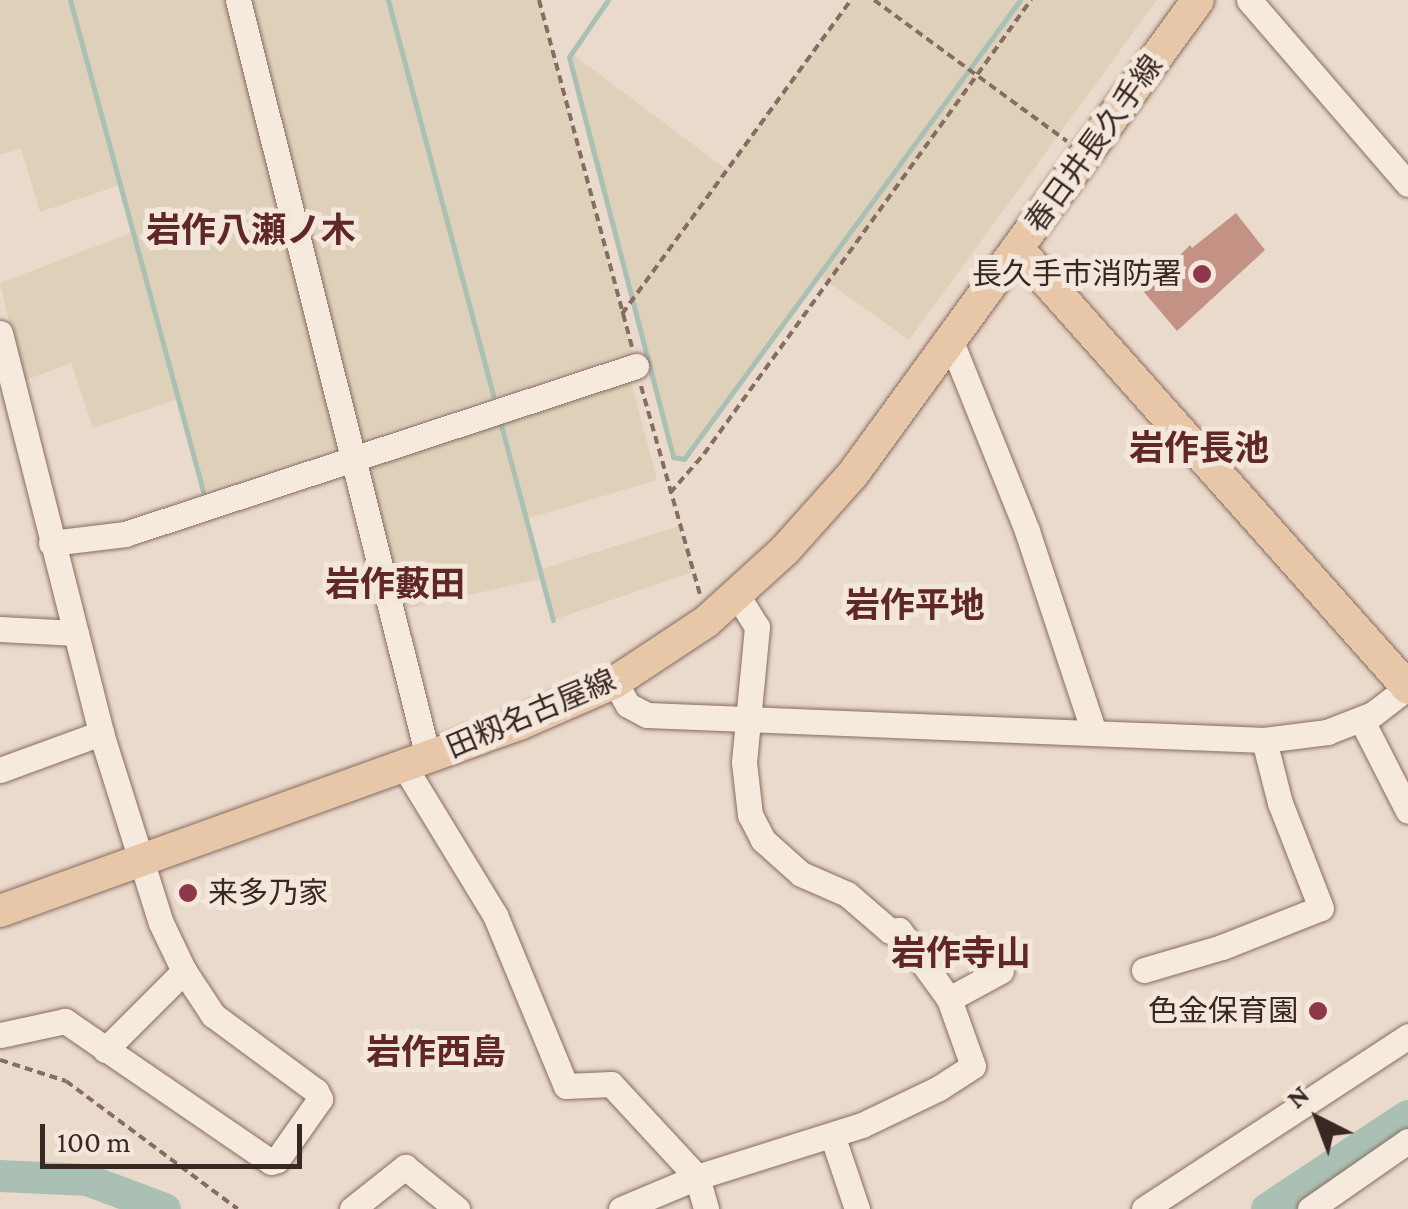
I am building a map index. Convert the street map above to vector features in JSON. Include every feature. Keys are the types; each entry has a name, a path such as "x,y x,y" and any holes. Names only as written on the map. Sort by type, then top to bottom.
{"main road":[{"name":"春日井長久手線","path":"1198,0 1018,250 1408,687"},
{"name":"田籾名古屋線","path":"0,911 416,762 615,682 738,598 853,474 1018,250"}],"street":[{"path":"238,0 351,460 416,762 495,915 566,1086 611,1084 697,1177 706,1209"},
{"path":"1249,0 1408,184"},
{"path":"0,334 50,544 101,733 154,907 184,971 214,1015 320,1095 276,1160 263,1158 65,1021 0,1035"},
{"path":"950,340 1027,531 1094,732"},
{"path":"50,544 125,534 636,366"},
{"path":"621,1209 697,1177 862,1126 939,1088 973,1066 949,999 900,930 890,932 847,894 801,874 762,840 750,815 745,721 757,627 738,598"},
{"path":"0,629 76,633"},
{"path":"615,682 628,705 640,714 1264,740 1327,732 1360,719 1408,687"},
{"path":"1360,719 1408,810"},
{"path":"0,770 101,733"},
{"path":"1144,970 1222,947 1321,908 1280,803 1264,740"},
{"path":"105,1050 184,971"},
{"path":"949,999 1001,971"},
{"path":"1144,1209 1408,1036"},
{"path":"832,1135 856,1209"},
{"path":"1310,1209 1408,1141"},
{"path":"352,1209 405,1167 457,1209"}],"path":[{"path":"539,0 670,493 708,621"},
{"path":"622,314 851,0"},
{"path":"874,0 1087,155"},
{"path":"670,493 704,454 1032,0"},
{"path":"0,1060 66,1082 238,1209"}],"shaded area":[{"path":"0,0 539,0 632,351 203,491 178,399 93,428 71,363 23,381 0,283 133,232 120,185 40,212 21,149 0,155"},
{"path":"851,0 1157,0 909,340 818,275 684,459 673,457 589,145 570,52 726,169"},
{"path":"630,377 657,480 526,519 539,570 679,526 693,572 553,620 541,579 397,611 360,465"}],"building":[{"name":"長久手市消防署","path":"1236,213 1265,250 1177,331 1144,292 1190,245 1192,248"}],"waterway":[{"path":"70,0 203,491"},
{"path":"388,0 493,395"},
{"path":"608,0 569,57 673,457 684,459 1020,0"},
{"path":"500,421 553,620"},
{"path":"1267,1209 1408,1116"},
{"path":"0,1176 87,1180 165,1209"}],"place":[{"name":"長久手市消防署","path":"1202,274"},
{"name":"来多乃家","path":"188,893"},
{"name":"色金保育園","path":"1318,1011"}],"district":[{"name":"岩作八瀬ノ木","path":"251,231"},
{"name":"岩作長池","path":"1199,449"},
{"name":"岩作藪田","path":"395,585"},
{"name":"岩作平地","path":"915,606"},
{"name":"岩作寺山","path":"961,954"},
{"name":"岩作西島","path":"436,1053"}]}
